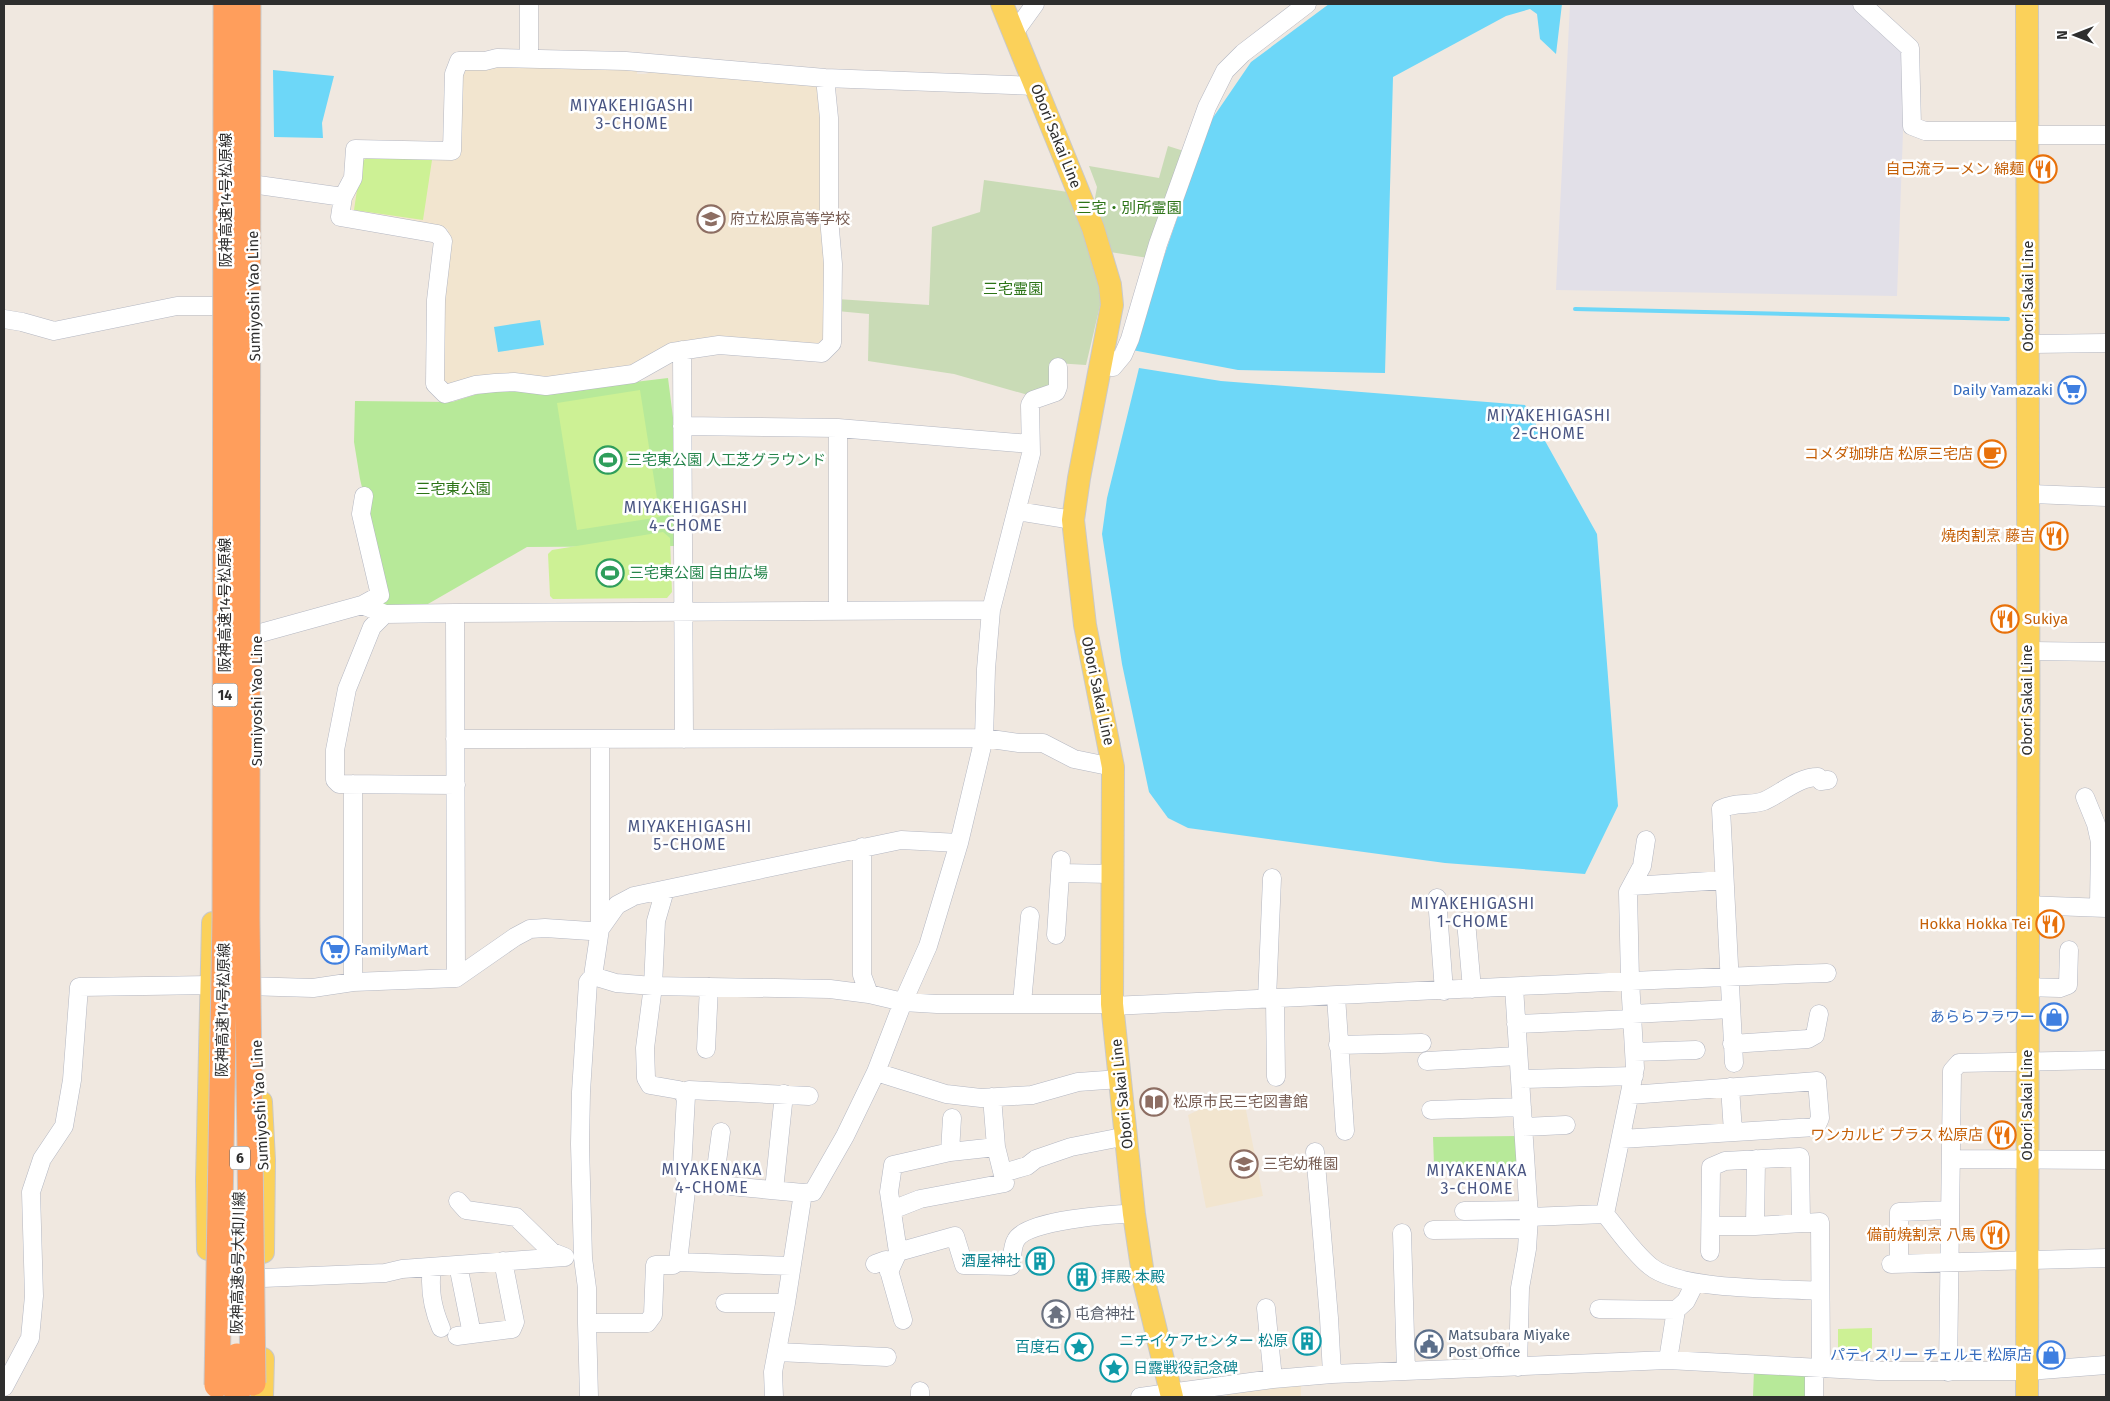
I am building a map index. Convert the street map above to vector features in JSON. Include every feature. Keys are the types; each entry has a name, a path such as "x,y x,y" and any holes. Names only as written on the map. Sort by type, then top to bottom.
{"highway":[{"name":"阪神高速14号松原線","path":"226,4 225,918 236,1392"},
{"name":"阪神高速14号松原線","path":"247,919 248,4"},
{"name":"阪神高速6号大和川線","path":"236,1392 239,1181 247,919"}],"main road":[{"path":"217,4 218,184 214,865 207,1180 236,1392"},
{"name":"Sumiyoshi Yao Line","path":"236,1392 263,1278 264,1160 254,986 258,634 248,4"},
{"name":"Obori Sakai Line","path":"1002,4 1093,228 1110,285 1112,305 1079,478 1073,520 1087,635 1113,767 1112,1005 1134,1214 1144,1281 1172,1395"},
{"name":"Obori Sakai Line","path":"2027,4 2029,494 2027,651 2027,1397"}],"street":[{"path":"529,4 529,59"},
{"path":"1014,33 1035,4"},
{"path":"1100,365 1113,367 1123,355 1130,339 1165,226 1207,107 1225,71 1243,53 1308,4"},
{"path":"1862,4 1910,48 1912,126 1925,131 2106,135"},
{"path":"825,78 829,118 830,218 833,264 832,342 822,353 719,346 682,350 672,352 641,371 632,374 546,386 514,382 475,385 445,394 435,384 436,300 443,241 438,234 340,217 342,197 352,178 355,149 452,152 454,74 459,61 485,61 497,58 626,61 825,78 1035,86"},
{"path":"218,184 252,184 342,197"},
{"path":"4,319 54,331 177,306 216,306"},
{"path":"2028,344 2106,343"},
{"path":"682,350 684,739"},
{"path":"687,1182 803,1193 813,1192 845,1136 876,1072 903,1002 928,946 959,843 984,738 986,669 991,610 1030,454 1030,405 1033,400 1056,392 1058,387 1058,367"},
{"path":"682,426 838,428 1030,444"},
{"path":"838,428 838,611"},
{"path":"2029,494 2106,497"},
{"path":"215,634 258,634 362,605 384,593 361,514 364,496"},
{"path":"1017,511 1073,520"},
{"path":"362,605 385,614 991,610"},
{"path":"342,610 372,627"},
{"path":"455,613 456,978"},
{"path":"385,614 372,627 347,689 346,702 335,750 335,780 339,784 456,785"},
{"path":"2027,651 2106,652"},
{"path":"455,739 984,738 1043,743 1074,758 1113,767"},
{"path":"589,1397 587,1288 583,1258 581,1092 588,982 593,976 600,929 600,739"},
{"path":"1734,1063 1721,809 1762,801 1797,783 1814,777 1818,777 1821,781 1828,780"},
{"path":"352,982 353,784"},
{"path":"2027,905 2102,907 2100,842 2096,824 2085,797"},
{"path":"4,1387 30,1338 34,1296 31,1192 42,1158 64,1126 72,1080 78,987 211,985 313,988 352,982 456,978 515,937 530,929 545,928 590,932 600,929 617,905 634,896 901,840 959,843"},
{"path":"1605,1214 1636,1068 1630,980 1628,892 1642,866 1646,840"},
{"path":"862,847 862,975 869,994"},
{"path":"1056,934 1061,867 1112,874"},
{"path":"1272,878 1271,999 1276,1077"},
{"path":"1632,886 1724,880"},
{"path":"665,890 656,921 653,986 645,1048 646,1078 650,1085 679,1090 686,1096 682,1170 687,1182 678,1262"},
{"path":"1437,898 1444,991"},
{"path":"1022,1003 1030,916"},
{"path":"1466,921 1472,989"},
{"path":"2027,987 2060,988 2068,985 2069,950"},
{"path":"593,976 616,983 653,986 830,989 869,994 903,1002 937,1004 1112,1005 1444,991 1630,980 1827,973"},
{"path":"706,1049 709,987"},
{"path":"1514,987 1528,1219 1527,1249 1520,1288 1518,1367"},
{"path":"1336,996 1345,1131"},
{"path":"1516,1024 1731,1009"},
{"path":"1732,1044 1808,1039 1815,1034 1819,1014"},
{"path":"1338,1045 1422,1043"},
{"path":"1634,1052 1696,1050"},
{"path":"1427,1061 1518,1056"},
{"path":"1948,1372 1952,1071 1959,1063 2106,1060"},
{"path":"876,1072 946,1094 992,1097 1032,1096 1078,1082 1120,1079"},
{"path":"1520,1080 1634,1076"},
{"path":"1621,1139 1816,1127 1820,1118 1817,1081 1630,1094"},
{"path":"1730,1087 1733,1132"},
{"path":"682,1093 689,1090 809,1096"},
{"path":"774,1190 784,1094"},
{"path":"892,1210 920,1199 1005,1183 996,1146 992,1097"},
{"path":"1431,1110 1522,1106"},
{"path":"950,1152 952,1118"},
{"path":"1523,1127 1566,1125"},
{"path":"714,1184 721,1132"},
{"path":"1002,1173 1027,1166 1036,1159 1071,1147 1127,1136"},
{"path":"898,1252 889,1192 893,1165 950,1152 996,1146"},
{"path":"1315,1152 1332,1374"},
{"path":"1710,1252 1711,1167 1725,1161 1800,1157 1801,1223"},
{"path":"1755,1226 1756,1158"},
{"path":"1951,1160 2106,1160"},
{"path":"774,1397 773,1372 803,1193"},
{"path":"458,1201 466,1210 516,1217 552,1252 564,1257"},
{"path":"1950,1210 1899,1212 1895,1264 2106,1258"},
{"path":"1464,1211 1528,1219"},
{"path":"903,1320 882,1268 898,1252 955,1236 964,1265 1011,1266 1015,1240 1027,1230 1049,1222 1134,1214"},
{"path":"1433,1230 1528,1219 1605,1214"},
{"path":"1605,1214 1651,1267 1669,1276 1695,1283 1819,1291"},
{"path":"1711,1226 1755,1226 1820,1222 1818,1368 1814,1397"},
{"path":"1402,1233 1406,1371"},
{"path":"263,1278 385,1273 402,1269 503,1261 564,1257 583,1258"},
{"path":"458,1265 465,1335 512,1329 515,1322 503,1261"},
{"path":"587,1323 647,1322 653,1315 656,1266 673,1265 678,1262 791,1266"},
{"path":"432,1267 431,1293 433,1310 441,1328"},
{"path":"1668,1360 1676,1310 1686,1301 1695,1283"},
{"path":"725,1303 786,1303"},
{"path":"1266,1308 1273,1379"},
{"path":"1599,1309 1676,1310"},
{"path":"777,1352 886,1357"},
{"path":"1140,1397 1224,1391 1273,1379 1332,1374 1668,1360 1818,1368 1948,1372 2027,1371 2106,1366"}],"shaded area":[{"path":"1570,4 1855,4 1906,50 1897,296 1556,290"},
{"path":"463,64 637,65 637,74 646,74 655,70 821,82 827,338 816,347 717,339 665,346 634,366 530,380 448,385 440,377 442,291 448,229 353,212 347,200 359,161 366,155 456,157"},
{"path":"1243,1095 1263,1196 1206,1208 1188,1115 1220,1100"},
{"path":"1301,1382 1301,1397 1227,1397 1226,1389"}],"green space":[{"name":"三宅・別所霊園","path":"1168,146 1187,152 1148,258 1110,252 1093,209 1097,187 1089,166 1159,178"},
{"path":"367,157 432,160 423,220 354,210 361,163"},
{"name":"三宅霊園","path":"984,180 1068,192 1095,255 1103,293 1086,365 1055,363 1053,386 1028,395 954,374 868,361 869,314 837,311 837,299 929,305 932,227 980,212"},
{"name":"三宅東公園","path":"668,378 677,449 676,546 527,547 421,608 399,610 370,604 388,595 360,479 354,442 355,401 452,402 487,391 506,389 543,393"},
{"name":"三宅東公園 人工芝グラウンド","path":"640,390 660,517 577,530 557,403"},
{"name":"三宅東公園 自由広場","path":"663,532 670,538 672,592 667,598 553,599 550,596 548,554 552,550"},
{"path":"1517,1136 1518,1164 1434,1165 1433,1137"},
{"path":"1872,1328 1872,1352 1838,1352 1838,1329"},
{"path":"1754,1370 1808,1373 1808,1396 1753,1396"}],"water":[{"path":"1329,4 1562,4 1556,54 1540,39 1537,14 1530,9 1506,16 1393,77 1385,373 1238,370 1132,350 1210,122 1251,62"},
{"path":"273,70 334,76 322,123 323,138 274,137"},
{"path":"540,320 544,345 498,352 494,327"},
{"path":"1139,368 1221,381 1525,405 1597,534 1618,806 1585,874 1445,863 1188,828 1168,818 1149,792 1122,664 1102,534 1107,498"}],"waterway":[{"path":"1575,309 2008,319"}],"place":[{"name":"自己流ラーメン 綿麺","path":"2043,169"},
{"name":"府立松原高等学校","path":"711,219"},
{"name":"Daily Yamazaki","path":"2072,390"},
{"name":"コメダ珈琲店 松原三宅店","path":"1992,454"},
{"name":"三宅東公園 人工芝グラウンド","path":"608,460"},
{"name":"焼肉割烹 藤吉","path":"2054,536"},
{"name":"三宅東公園 自由広場","path":"610,573"},
{"name":"Sukiya","path":"2005,619"},
{"name":"Hokka Hokka Tei","path":"2050,924"},
{"name":"FamilyMart","path":"335,950"},
{"name":"あららフラワー","path":"2054,1017"},
{"name":"松原市民三宅図書館","path":"1154,1102"},
{"name":"ワンカルビ プラス 松原店","path":"2002,1135"},
{"name":"三宅幼稚園","path":"1244,1164"},
{"name":"備前焼割烹 八馬","path":"1995,1235"},
{"name":"酒屋神社","path":"1040,1261"},
{"name":"拝殿 本殿","path":"1082,1277"},
{"name":"屯倉神社","path":"1056,1314"},
{"name":"ニチイケアセンター 松原","path":"1307,1341"},
{"name":"Matsubara Miyake Post Office","path":"1429,1344"},
{"name":"百度石","path":"1079,1347"},
{"name":"パティスリー チェルモ 松原店","path":"2051,1355"},
{"name":"日露戦役記念碑","path":"1114,1368"}],"district":[{"name":"MIYAKEHIGASHI 3-CHOME","path":"632,114"},
{"name":"MIYAKEHIGASHI 2-CHOME","path":"1549,424"},
{"name":"MIYAKEHIGASHI 4-CHOME","path":"686,516"},
{"name":"MIYAKEHIGASHI 5-CHOME","path":"690,835"},
{"name":"MIYAKEHIGASHI 1-CHOME","path":"1473,912"},
{"name":"MIYAKENAKA 4-CHOME","path":"712,1178"},
{"name":"MIYAKENAKA 3-CHOME","path":"1477,1179"}]}
